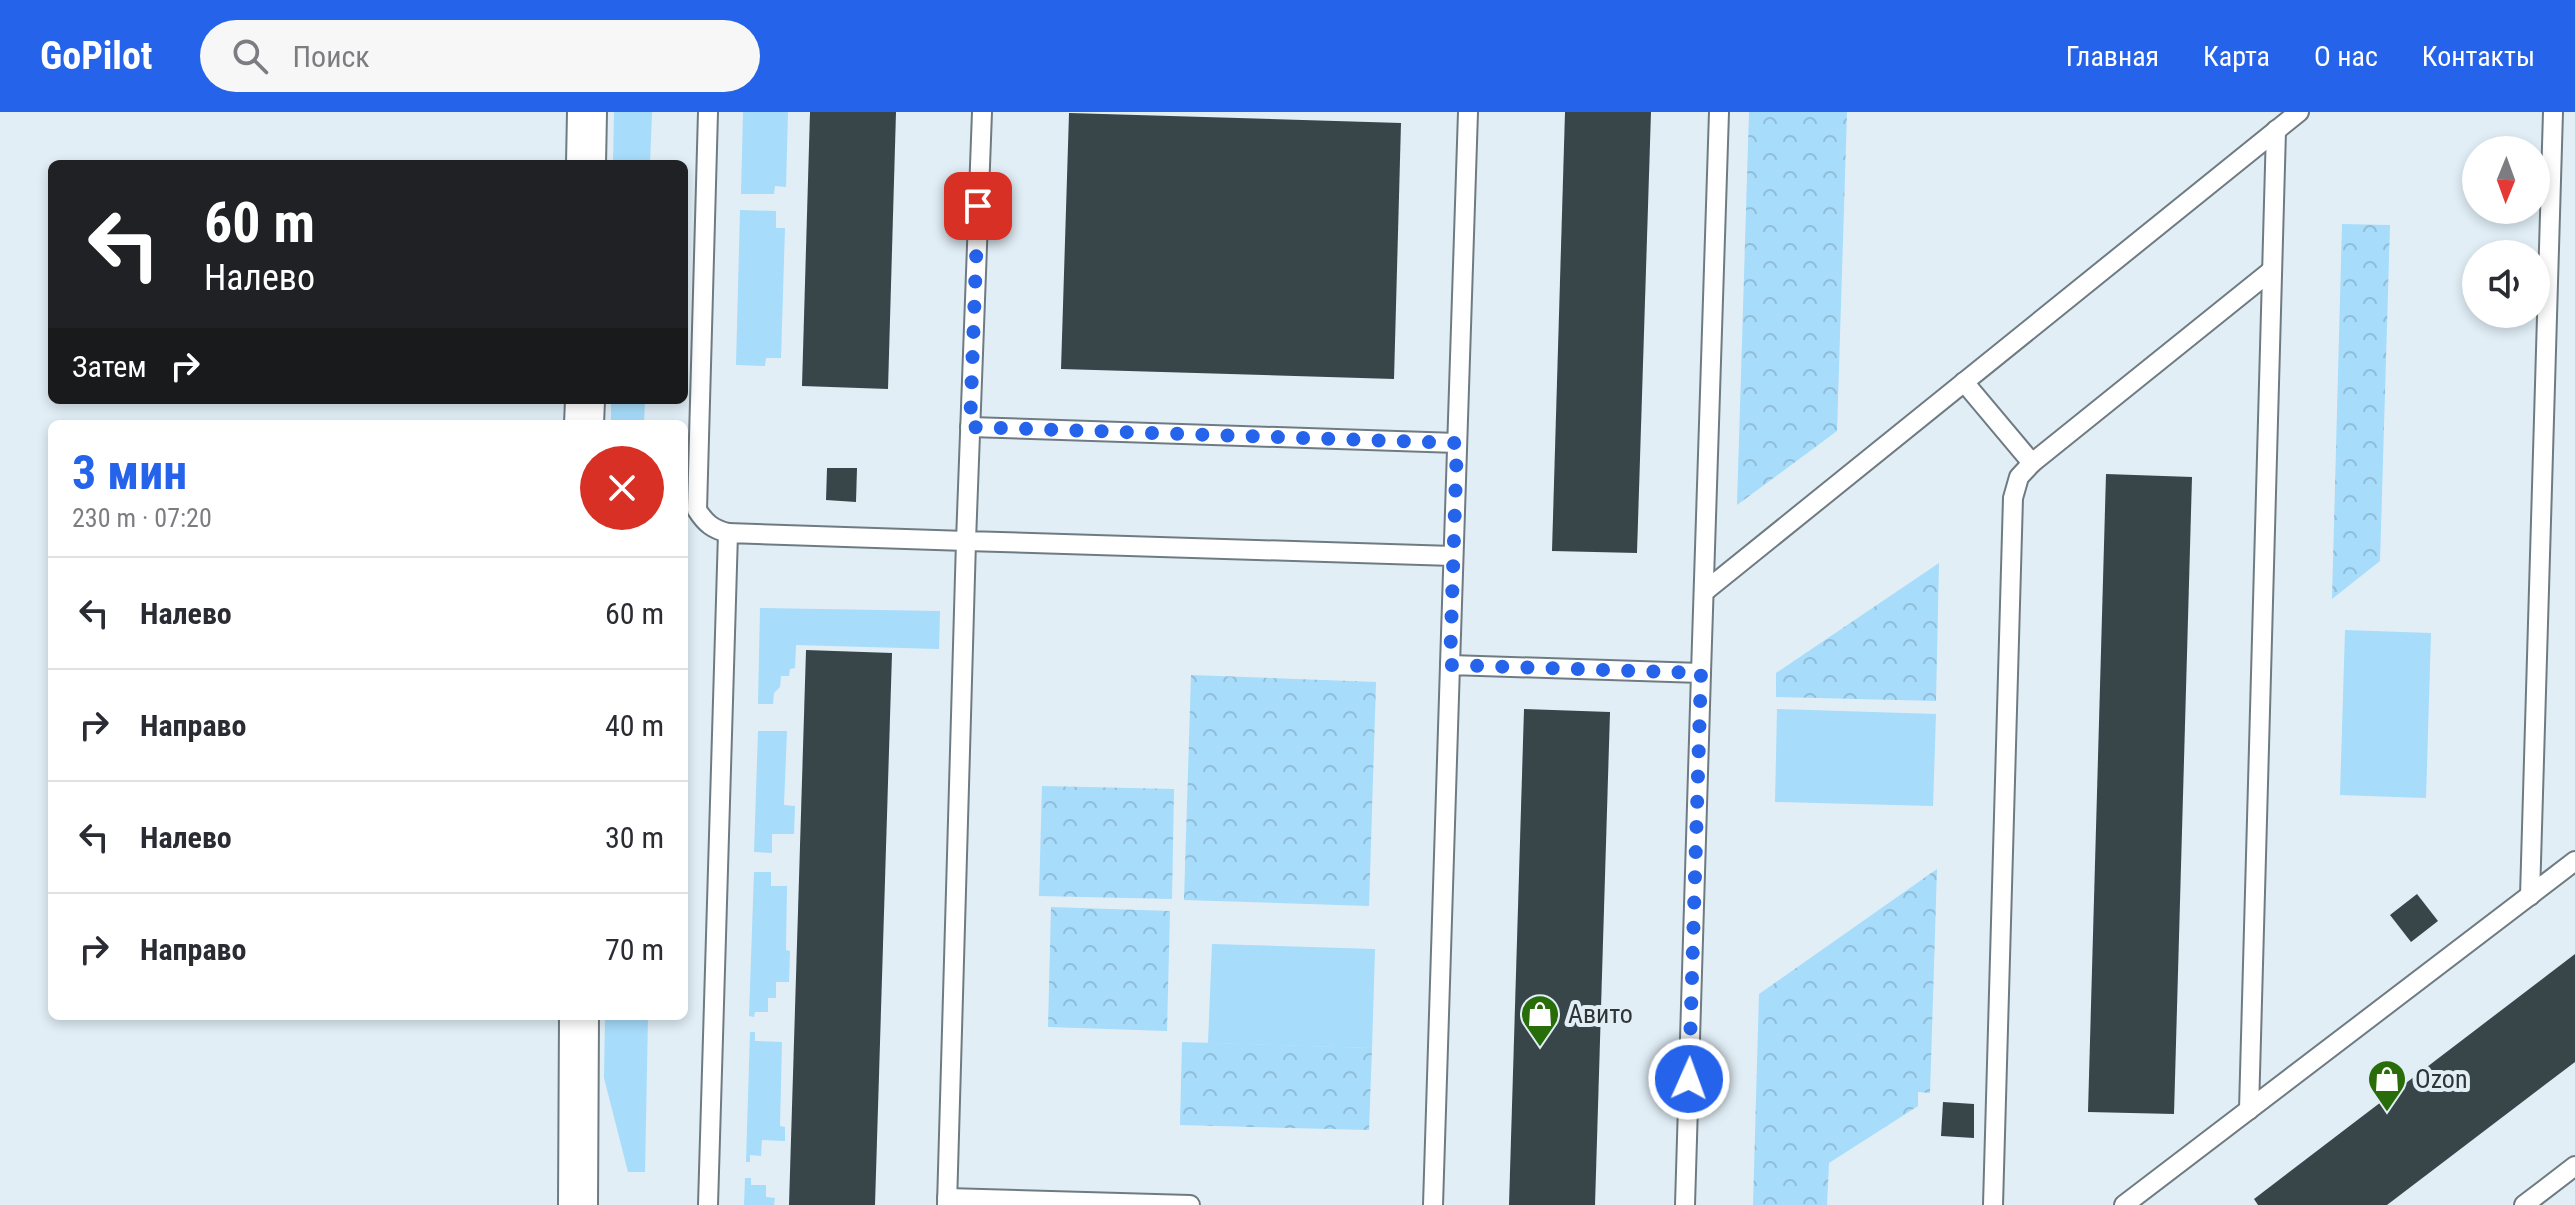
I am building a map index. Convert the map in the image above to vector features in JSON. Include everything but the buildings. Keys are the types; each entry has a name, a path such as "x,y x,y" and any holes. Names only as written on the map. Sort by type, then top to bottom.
{"street":[{"path":"586,160 587,112"},
{"path":"578,1205 579,1020"}],"lane":[{"path":"708,112 697,510 713,529 728,533 1453,556"},
{"path":"982,112 947,1201 1190,1205"},
{"path":"1433,1205 1468,112"},
{"path":"1685,1205 1719,112"},
{"path":"1704,592 2299,112"},
{"path":"2530,896 2553,112"},
{"path":"2249,1110 2276,130"},
{"path":"1993,1205 2013,498 2019,477 2032,463 2272,270"},
{"path":"1964,382 2032,463"},
{"path":"970,427 1457,443"},
{"path":"708,1205 728,533"},
{"path":"1450,665 1701,673"},
{"path":"2124,1205 2575,861"},
{"path":"2524,1205 2575,1166"}],"green space":[{"path":"614,112 652,112 650,160 613,160"},
{"path":"743,112 788,112 786,187 775,186 774,194 741,194"},
{"path":"1749,112 1847,112 1837,431 1737,505"},
{"path":"740,210 776,211 776,228 785,228 781,358 766,358 765,366 736,365"},
{"path":"2342,224 2390,225 2380,561 2332,599"},
{"path":"611,404 645,404 644,420 611,420"},
{"path":"1939,563 1936,701 1776,697 1776,673"},
{"path":"760,608 940,611 939,649 796,645 795,668 790,669 789,676 781,676 773,704 758,704"},
{"path":"2345,630 2431,633 2426,798 2340,795"},
{"path":"1191,675 1376,682 1369,906 1184,900"},
{"path":"1777,709 1936,714 1933,806 1775,802"},
{"path":"758,731 787,731 784,805 795,806 794,834 772,834 772,853 754,852"},
{"path":"1042,786 1174,789 1172,899 1039,896"},
{"path":"1937,869 1930,1093 1918,1092 1918,1106 1829,1163 1827,1205 1753,1205 1759,994"},
{"path":"754,872 771,872 771,886 787,886 786,950 790,951 789,982 776,982 776,998 768,998 768,1012 755,1012 754,1017 749,1016"},
{"path":"1051,907 1170,911 1167,1031 1048,1027"},
{"path":"1212,944 1375,949 1372,1048 1208,1043"},
{"path":"605,1020 648,1020 645,1172 628,1172 604,1078"},
{"path":"750,1032 755,1032 755,1041 782,1042 780,1126 785,1127 785,1141 762,1140 761,1156 750,1155 750,1162 746,1162"},
{"path":"1182,1042 1372,1048 1369,1130 1180,1125"},
{"path":"745,1178 751,1178 751,1185 766,1185 766,1197 775,1198 774,1205 744,1205"}],"place":[{"name":"Авито","path":"1540,1048"},
{"name":"Ozon","path":"2387,1113"}],"route":[{"path":"978,206 970,427 1457,443 1450,665 1701,673 1689,1079"}]}
